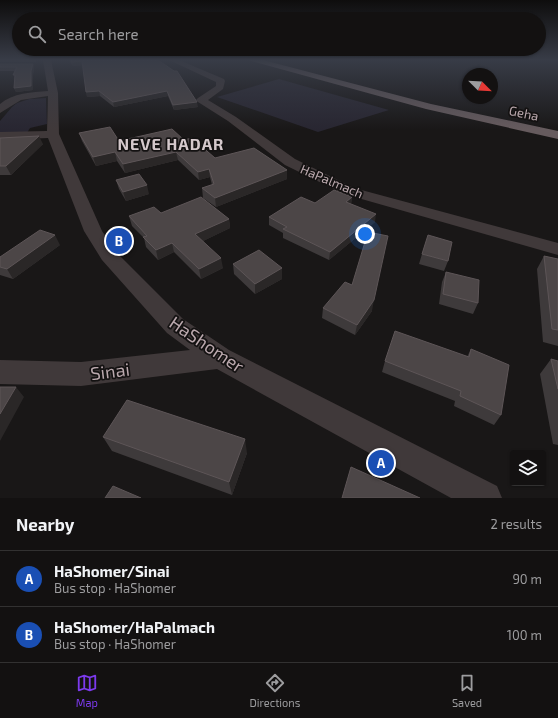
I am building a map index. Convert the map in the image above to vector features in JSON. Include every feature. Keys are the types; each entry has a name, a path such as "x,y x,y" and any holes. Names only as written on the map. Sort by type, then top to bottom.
{"highway":[{"name":"Geha","path":"340,83 430,107 558,135"},
{"name":"Geha","path":"367,83 440,101 558,125"}],"street":[{"name":"HaShomer","path":"51,83 54,93 54,134 83,210 93,231 109,256 175,326 220,358 485,498"},
{"name":"HaPalmach","path":"221,83 220,87 201,100 232,119 290,162 349,191 558,249"},
{"path":"5,94 23,96 54,93"},
{"path":"0,110 8,102 23,96"},
{"path":"0,136 54,134"},
{"name":"Sinai","path":"0,372 81,374 220,358"}],"shaded area":[{"path":"264,83 294,83 389,110 318,132 217,97"},
{"path":"46,98 47,124 30,128 27,133 0,133 0,121 17,103 29,99"}],"building":[{"path":"14,83 31,83 31,86 14,88"},
{"path":"85,83 185,83 197,102 173,105 167,91 113,102 99,91 86,92"},
{"path":"110,127 119,141 172,129 184,140 192,138 215,158 254,148 287,170 215,198 202,188 214,184 209,169 198,172 176,152 123,164 115,152 93,157 79,133"},
{"path":"39,136 6,166 0,166 0,138"},
{"path":"139,174 147,185 123,192 116,180"},
{"path":"334,190 352,197 346,202 376,214 330,252 283,229 287,227 269,217 301,197 315,203"},
{"path":"201,197 229,219 195,234 221,258 199,269 172,243 156,250 143,237 147,236 129,216 154,207 161,213"},
{"path":"40,230 55,235 7,269 0,267 0,257"},
{"path":"368,232 388,236 374,300 357,325 323,308 345,282 352,285"},
{"path":"428,235 452,242 448,261 422,254"},
{"path":"259,250 282,268 255,284 233,264"},
{"path":"544,256 558,259 558,330 552,329"},
{"path":"446,272 479,280 478,303 443,294"},
{"path":"395,331 469,357 471,349 509,365 501,415 460,396 461,391 385,361"},
{"path":"551,359 558,361 558,389"},
{"path":"0,387 16,387 0,414"},
{"path":"127,400 245,439 229,482 103,437"},
{"path":"351,467 420,498 342,498"},
{"path":"113,486 141,498 105,498"}],"place":[{"name":"HaShomer/HaPalmach","path":"119,241"},
{"name":"HaShomer/Sinai","path":"381,463"}],"district":[{"name":"NEVE HADAR","path":"171,143"}]}
